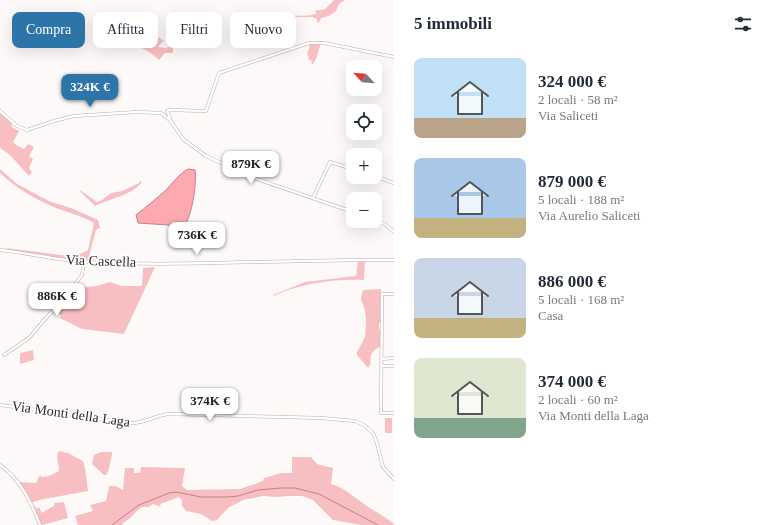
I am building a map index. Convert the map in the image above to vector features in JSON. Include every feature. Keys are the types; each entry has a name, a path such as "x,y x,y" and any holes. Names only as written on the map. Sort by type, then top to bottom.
{"street":[{"path":"171,122 167,113 169,110 206,111 219,73 309,43 324,43 394,57"},
{"path":"0,111 17,126 27,130 64,118 137,112 162,113 171,122 183,139 206,156 251,177 346,210"},
{"path":"313,198 330,162 346,167"},
{"path":"382,179 394,183"},
{"path":"382,223 394,232"},
{"name":"Via Cascella","path":"0,250 84,262 191,263 394,260"},
{"path":"4,355 29,338 43,320 64,300 82,274 84,262"},
{"path":"394,294 382,294 381,358 381,413 394,413"},
{"path":"381,358 394,358"},
{"path":"381,366 394,366"},
{"name":"Via Monti della Laga","path":"0,405 132,423 169,414 321,418 351,421 362,424 373,433 378,443 383,465 394,479"},
{"path":"0,465 18,481 31,504 40,525"}],"shaded area":[{"path":"334,0 345,0 339,4 336,11 329,16 321,18 317,23 317,19 313,17 296,17 296,16 316,14 314,11 325,9"},
{"path":"158,37 164,41 163,43 163,41 158,47"},
{"path":"321,43 316,59 311,66 311,60 308,59 309,56 307,55 310,44"},
{"path":"141,48 173,48 173,53 165,53 159,60 151,53"},
{"path":"0,112 11,122 12,127 19,131 13,142 24,149 28,144 34,147 29,156 33,159 29,168 32,172 29,176 10,155 0,148"},
{"path":"0,169 17,184 51,202 71,208 98,220 100,228 96,230 88,260 77,260 10,250 6,248 69,256 80,254 88,250 94,223 80,216 56,208 20,189 0,173"},
{"path":"188,169 195,170 195,183 192,207 187,222 184,226 138,223 136,215 165,191"},
{"path":"140,181 142,182 133,190 95,206 80,191 97,202 111,193 122,191 139,183"},
{"path":"358,261 365,261 364,280 342,280 318,283 295,288 274,296 273,295 305,282 356,276"},
{"path":"155,267 124,334 82,329 60,318 61,315 54,310 66,297 79,297 77,291 86,287 97,286 110,282 122,286 142,286 143,268"},
{"path":"381,289 381,323 379,323 379,329 381,329 380,347 375,349 372,353 371,364 368,368 357,355 357,352 365,337 365,310 361,299 363,290"},
{"path":"33,350 34,360 20,364 20,353"},
{"path":"385,418 392,418 392,433 385,433"},
{"path":"59,451 68,453 83,461 88,491 39,500 31,503 19,482 36,483 40,475 42,477 49,476 59,471 57,455"},
{"path":"101,452 112,452 106,475 104,475 92,464 94,455"},
{"path":"292,457 311,457 317,464 333,468 331,484 347,491 365,505 388,519 394,525 361,525 333,520 313,500 302,496 263,496 243,500 228,508 217,520 212,521 201,514 186,511 182,506 182,500 179,497 160,504 161,507 153,504 149,507 142,507 122,525 78,525 75,516 93,511 90,505 106,501 109,486 116,486 123,490 125,468 134,468 134,473 140,473 141,467 185,468 182,486 187,490 240,489 263,481 264,478 281,473 292,473"},
{"path":"64,502 68,518 42,525 32,506 34,505 37,509 39,507 42,513 55,505 54,503"}],"waterway":[{"path":"112,525 139,505 169,493 176,492 201,497 228,497 238,496 258,490 281,488 295,488 319,494 378,525"}]}
